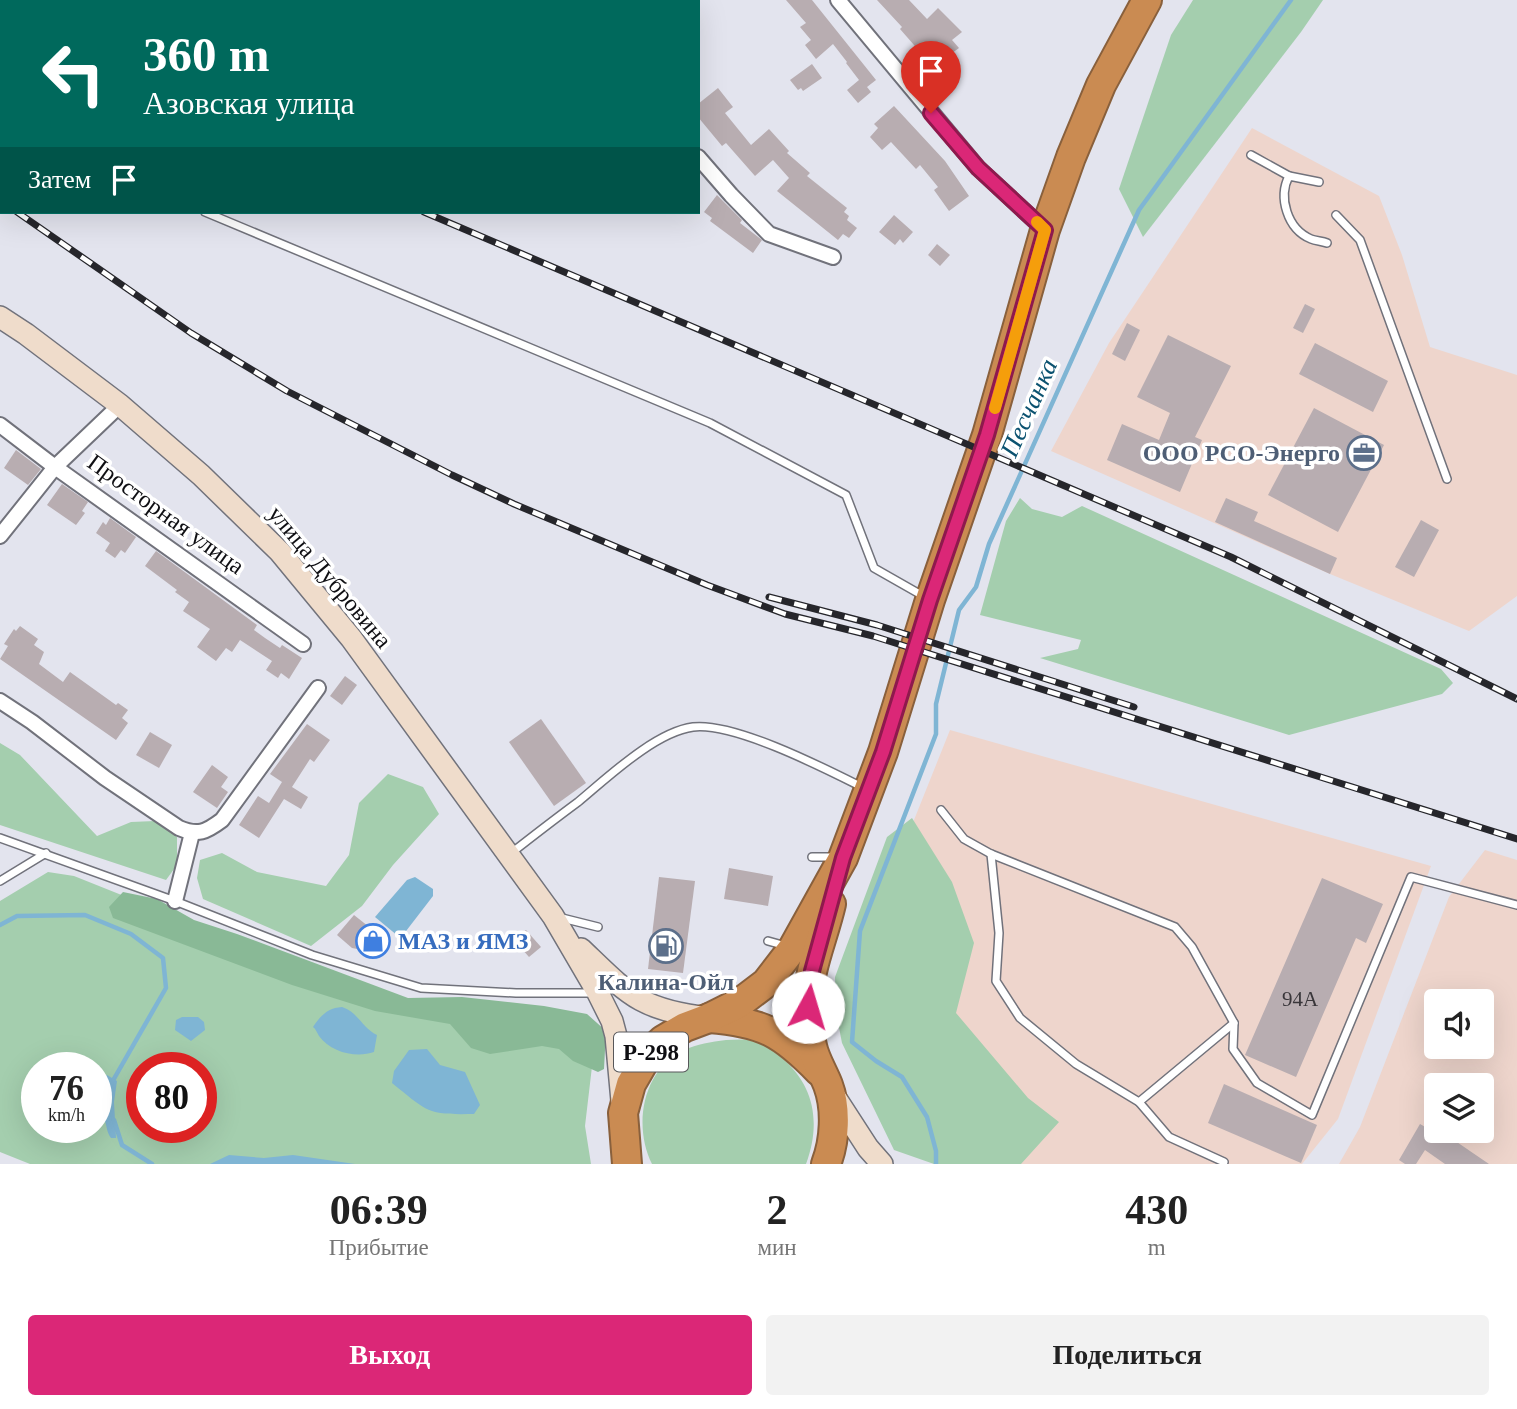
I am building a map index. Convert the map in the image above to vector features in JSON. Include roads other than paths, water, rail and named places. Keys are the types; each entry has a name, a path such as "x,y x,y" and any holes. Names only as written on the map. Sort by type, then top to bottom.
{"highway":[{"name":"Р-298","path":"825,1164 832,1145 834,1118 825,1079 812,1045 808,986 843,858 869,790 987,435 1045,230 1101,85 1146,0"},
{"name":"Р-298","path":"627,1145 631,1084 649,1053 663,1040 741,1002 765,983 781,945 843,858"},
{"name":"Р-298","path":"709,1018 733,1019 768,1029 792,1044 825,1079"}],"main road":[{"name":"улица Дубровина","path":"0,317 120,405 192,467 281,552 351,638 510,854 556,922"},
{"path":"556,922 612,1021 616,1036 627,1145"},
{"path":"556,922 632,996 654,1007 709,1018"},
{"path":"825,1079 882,1164"}],"street":[{"path":"838,0 978,168 1045,230"},
{"path":"700,158 769,234 833,257"},
{"path":"0,536 55,467 120,405"},
{"name":"Просторная улица","path":"0,425 303,644"},
{"path":"0,701 179,828 191,833 205,833 222,820 318,688"},
{"path":"176,901 191,833"}],"lane":[{"path":"1251,155 1289,176 1319,182"},
{"path":"1289,176 1283,188 1284,206 1294,225 1309,238 1327,243"},
{"path":"210,214 710,423 846,495 874,568 930,600"},
{"path":"1336,215 1360,240 1447,479"},
{"path":"510,854 641,751 691,727 719,729 769,745 869,790"},
{"path":"941,810 964,839 991,854 1175,928 1192,947 1234,1023 1233,1049 1256,1083 1312,1115 1411,877 1517,905"},
{"path":"0,838 176,901 312,955 421,988 516,993 598,993"},
{"path":"0,881 46,853"},
{"path":"991,854 999,933 996,981 1020,1018 1076,1065 1139,1102 1169,1137 1224,1162"},
{"path":"811,857 843,858"},
{"path":"556,922 598,927"},
{"path":"1139,1102 1234,1023"}],"water":[{"path":"415,877 433,889 433,896 403,935 398,936 375,917 407,880"},
{"path":"342,1007 377,1035 374,1052 345,1053 330,1047 319,1036 313,1027 319,1019 325,1013"},
{"path":"182,1017 198,1017 204,1022 205,1030 191,1041 175,1030 176,1020"},
{"path":"427,1049 440,1065 465,1072 480,1105 474,1114 446,1114 429,1110 392,1083 394,1071 409,1050"},
{"path":"112,1078 117,1081 114,1102 116,1138 112,1138"},
{"path":"229,1155 264,1158 293,1155 355,1164 210,1164"}],"waterway":[{"name":"Песчанка","path":"936,1164 936,1151 927,1117 902,1077 852,1042 860,931 936,734 936,704 959,610 976,587 989,544 1139,210 1291,0"},
{"name":"Песчанка","path":"0,925 17,916 85,915 131,934 163,958 166,988 112,1082"},
{"name":"Песчанка","path":"114,1120 122,1145 152,1164"}],"railway":[{"path":"20,214 191,333 287,391 514,504 707,585 785,614 873,636 1517,839"},
{"path":"429,214 1231,557 1517,699"},
{"path":"769,597 877,625 1134,707"}],"place":[{"name":"ООО РСО-Энерго","path":"1364,453"},
{"name":"МАЗ и ЯМЗ","path":"373,941"},
{"name":"Калина-Ойл","path":"666,946"}]}
